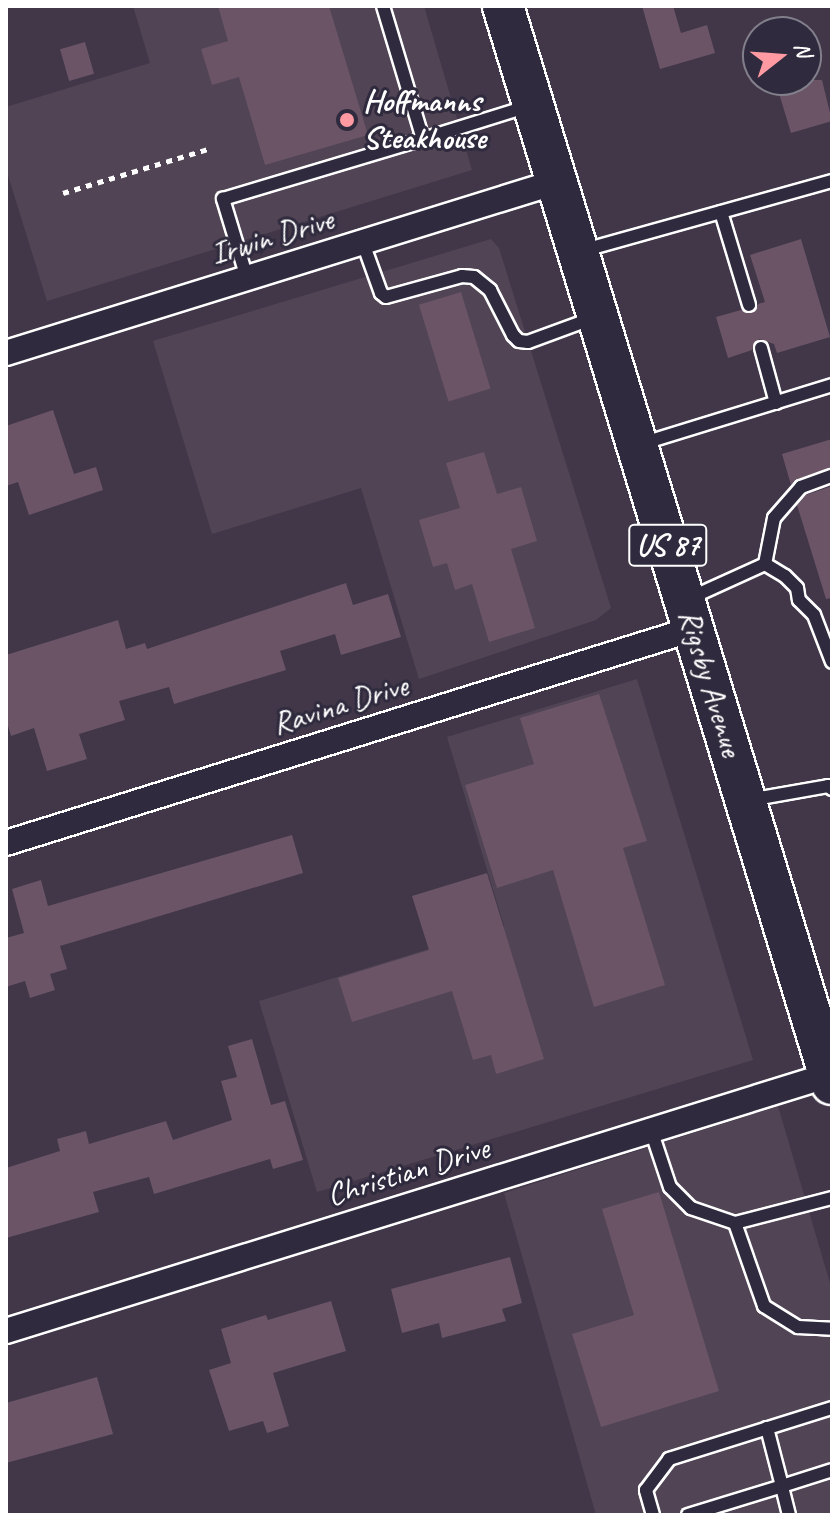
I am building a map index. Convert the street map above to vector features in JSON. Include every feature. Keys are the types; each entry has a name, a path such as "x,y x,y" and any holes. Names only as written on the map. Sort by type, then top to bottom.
{"main road":[{"name":"Rigsby Avenue","path":"503,6 829,1067"}],"street":[{"name":"Irwin Drive","path":"6,353 556,182"},
{"name":"Ravina Drive","path":"6,843 689,614"},
{"name":"Christian Drive","path":"6,1331 651,1130 829,1067"}],"lane":[{"path":"383,6 423,139"},
{"path":"247,278 223,199 533,105"},
{"path":"578,252 832,181"},
{"path":"721,212 749,305"},
{"path":"363,243 381,293 386,297 462,276 474,277 490,290 519,341 528,342 598,316"},
{"path":"761,348 776,403"},
{"path":"637,445 832,385"},
{"path":"689,614 765,564 774,518 801,487 832,476"},
{"path":"765,564 797,588 799,600 814,615 832,662"},
{"path":"746,801 828,786 832,789"},
{"path":"651,1130 670,1187 691,1208 735,1223 832,1198"},
{"path":"735,1223 764,1306 798,1327 832,1329"},
{"path":"653,1515 646,1490 669,1459 832,1408"},
{"path":"767,1428 789,1515"},
{"path":"688,1515 832,1470"}],"path":[{"path":"63,193 208,149"}],"shaded area":[{"path":"133,6 424,6 472,170 47,301 6,169 6,107 150,63"},
{"path":"491,239 499,248 611,608 596,620 419,679 361,488 212,534 153,341"},
{"path":"637,679 753,1060 317,1192 259,1001 504,926 447,737"},
{"path":"778,1106 832,1290 832,1515 596,1515 504,1193"}],"building":[{"path":"218,6 329,6 368,135 265,165 239,77 212,85 201,49 228,41"},
{"path":"642,6 673,6 681,33 707,25 715,53 660,69"},
{"path":"85,42 94,74 69,81 60,49"},
{"path":"822,80 832,121 791,133 780,96 822,96"},
{"path":"801,239 830,337 777,353 774,344 759,339 752,350 728,358 716,317 741,310 752,313 758,304 765,302 750,255"},
{"path":"461,292 491,389 448,401 419,305"},
{"path":"53,410 74,474 96,467 103,490 29,515 18,482 6,486 6,426"},
{"path":"832,439 832,467 798,479 791,485 782,454"},
{"path":"484,452 497,494 521,487 537,541 511,549 535,628 489,642 472,584 455,590 447,563 433,567 419,520 460,508 446,463"},
{"path":"832,486 832,598 826,599 797,505 806,495"},
{"path":"346,583 353,605 388,594 401,637 341,655 335,634 280,651 286,670 174,704 169,687 119,701 125,720 79,734 87,759 47,771 34,728 11,736 6,719 6,655 118,620 126,649 145,643 147,649"},
{"path":"599,694 647,841 623,848 665,985 594,1007 553,870 497,888 465,785 534,764 520,718"},
{"path":"292,835 303,873 60,946 67,969 50,974 55,990 30,998 25,981 6,987 6,938 24,933 12,889 41,880 48,906"},
{"path":"487,873 544,1059 496,1074 491,1055 473,1060 452,991 352,1022 338,978 429,950 412,896"},
{"path":"252,1039 271,1105 285,1101 303,1160 273,1169 270,1159 154,1194 149,1177 93,1192 99,1212 6,1238 6,1168 60,1151 57,1139 86,1131 89,1144 166,1121 173,1140 232,1120 221,1081 237,1077 228,1046"},
{"path":"659,1192 719,1391 601,1427 572,1334 634,1315 602,1209"},
{"path":"510,1257 522,1303 502,1309 506,1321 442,1338 439,1323 402,1333 391,1289"},
{"path":"331,1301 346,1351 273,1373 289,1426 267,1433 263,1421 229,1431 209,1370 231,1363 221,1329 266,1315 268,1320"},
{"path":"97,1377 113,1434 6,1463 6,1403"}],"place":[{"name":"Hoffmanns Steakhouse","path":"347,120"}]}
